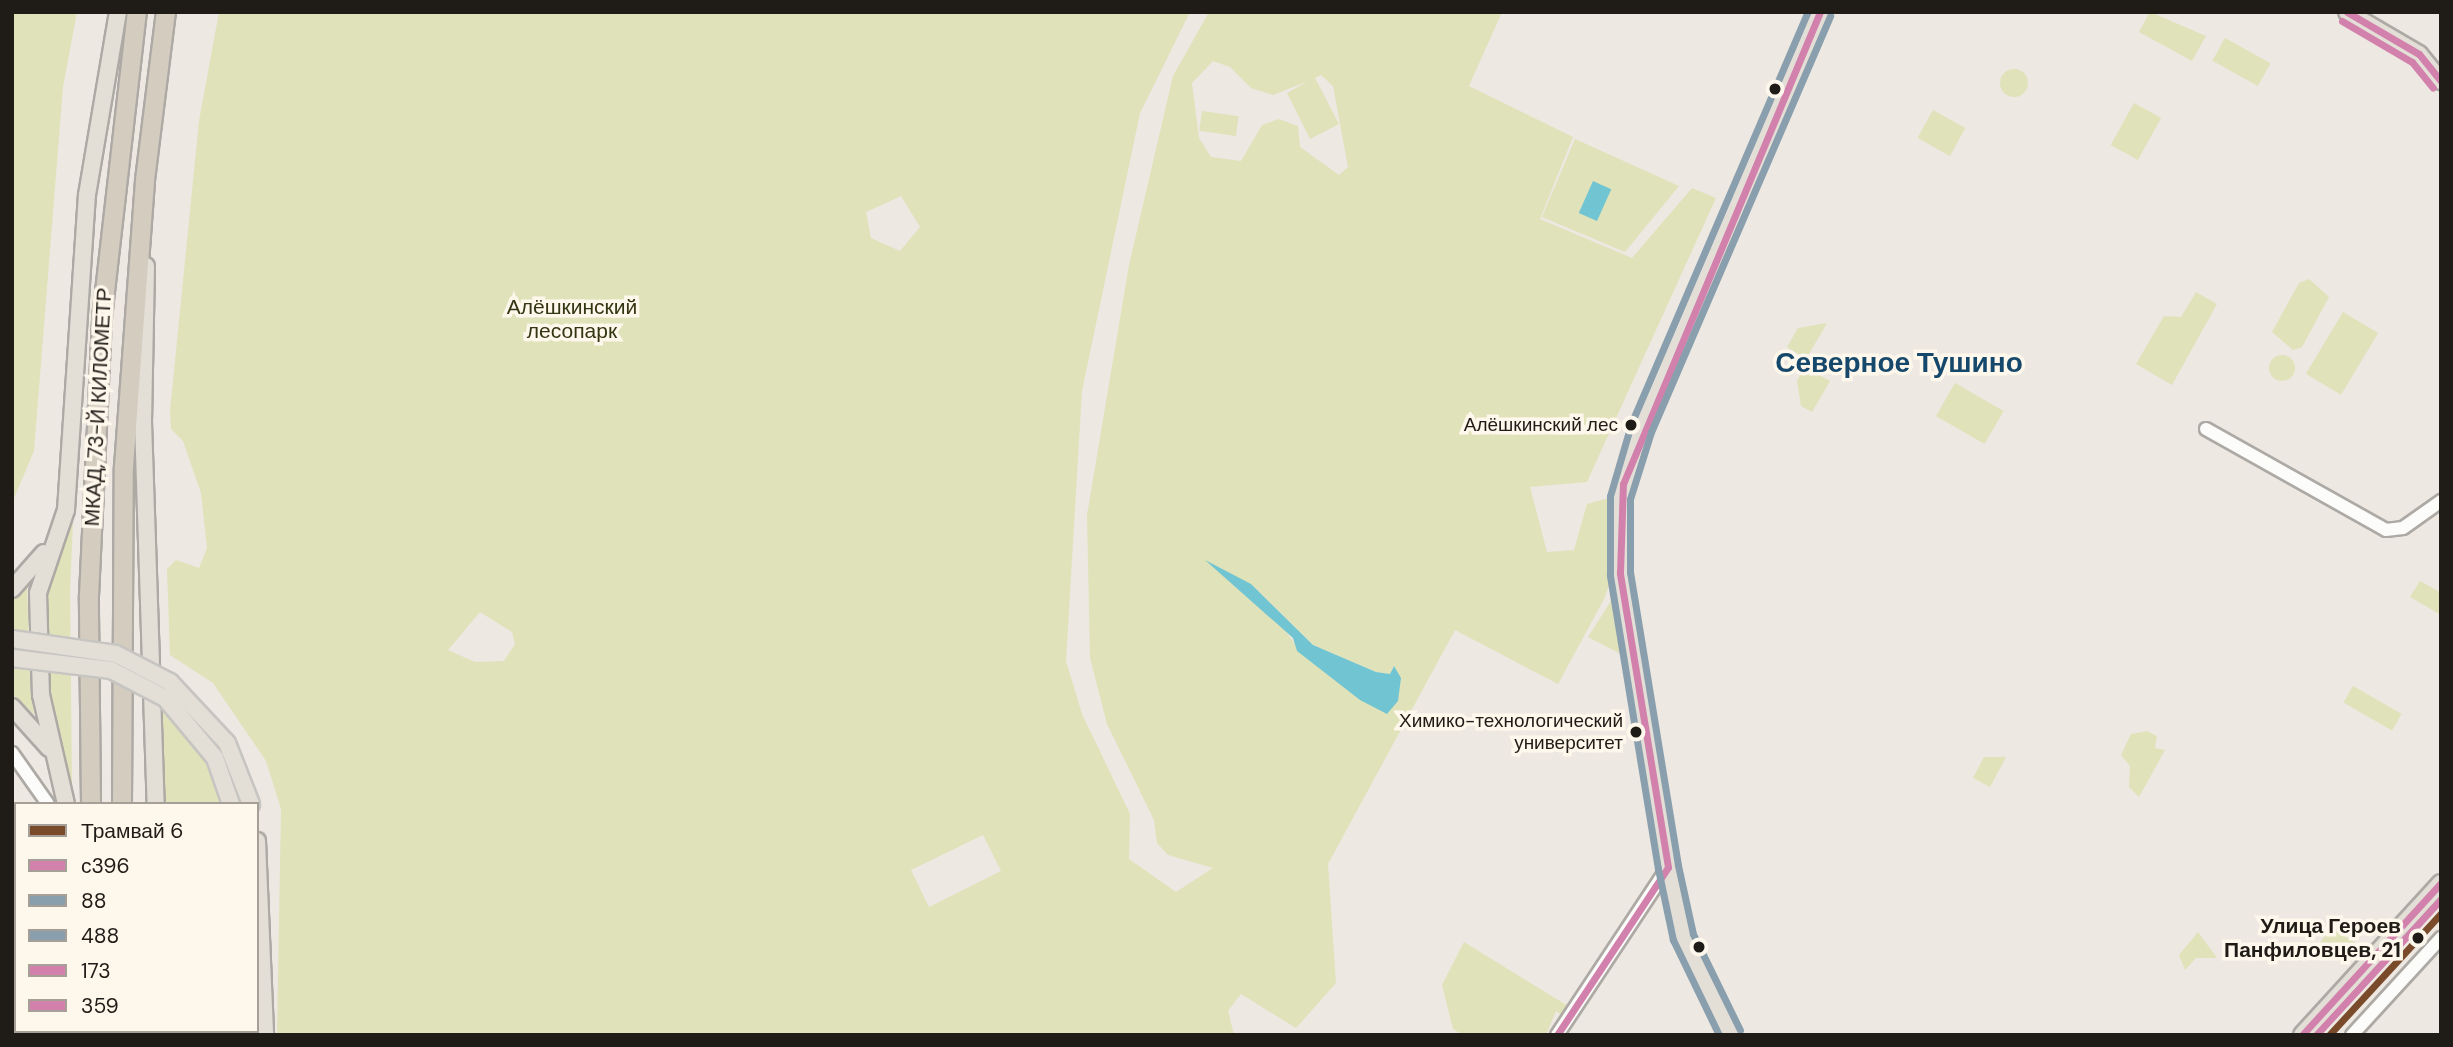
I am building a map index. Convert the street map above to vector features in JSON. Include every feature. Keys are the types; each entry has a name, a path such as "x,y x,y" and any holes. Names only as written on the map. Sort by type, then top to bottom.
{"highway":[{"name":"МКАД, 73-Й КИЛОМЕТР","path":"91,802 89,596 102,318 137,12"},
{"name":"МКАД, 73-Й КИЛОМЕТР","path":"122,802 124,467 145,180 166,12"}],"main road":[{"path":"66,802 59,765 42,703 37,627 40,579 62,524 88,195 118,12"},
{"path":"1731,1035 1683,937 1668,867 1620,573 1620,497 1641,428 1819,12"},
{"path":"2347,12 2418,54 2441,80"},
{"path":"145,180 143,422 156,802"},
{"path":"12,589 62,524"},
{"path":"12,639 116,654 170,682 227,743 250,802"},
{"path":"12,658 111,670 165,698 215,758 230,802"},
{"path":"12,707 59,765"},
{"path":"2302,1035 2441,883"},
{"path":"259,890 265,1035"}],"street":[{"path":"2206,429 2386,530 2403,528 2441,501"},
{"path":"12,753 47,802"},
{"path":"1557,1035 1668,867"},
{"path":"2352,1035 2441,938"}],"green space":[{"path":"12,12 77,12 63,87 34,451 12,503"},
{"name":"Алёшкинский лесопарк","path":"219,12 1190,12 1140,113 1082,391 1066,661 1082,714 1130,814 1129,859 1176,892 1213,868 1168,855 1157,843 1154,820 1107,724 1090,658 1087,515 1129,265 1173,76 1209,12 1502,12 1469,86 1573,137 1540,219 1632,258 1692,188 1716,198 1587,482 1530,487 1547,552 1574,550 1587,504 1609,498 1610,583 1604,599 1558,684 1455,630 1328,864 1336,983 1296,1028 1241,994 1228,1011 1234,1035 277,1035 281,809 266,761 213,683 170,655 167,569 176,560 199,568 207,548 201,493 183,441 171,429 170,411 199,121","holes":["1213,61 1230,67 1251,88 1273,95 1308,81 1287,93 1310,139 1339,124 1315,78 1321,75 1333,86 1348,167 1339,175 1300,147 1298,126 1279,119 1262,125 1241,161 1211,157 1199,138 1192,83","901,196 920,227 900,251 871,238 866,212","1251,584 1313,645 1376,672 1390,674 1393,667 1397,675 1375,708 1304,656","480,612 512,632 515,644 504,661 475,662 448,650","983,835 1001,871 929,907 911,870"]},
{"path":"2150,12 2206,36 2192,61 2139,32"},
{"path":"2225,38 2270,63 2258,86 2212,61"},
{"path":"2014,69 2024,73 2028,83 2024,93 2014,97 2004,93 2000,83 2004,73"},
{"path":"2134,103 2161,118 2138,160 2111,145"},
{"path":"1933,110 1965,128 1950,156 1917,138"},
{"path":"1202,111 1239,116 1236,136 1199,131"},
{"path":"1575,139 1679,186 1625,252 1542,217"},
{"path":"2309,279 2329,297 2302,347 2293,350 2272,332 2299,283"},
{"path":"2196,292 2217,304 2172,385 2136,364 2164,316 2181,317"},
{"path":"2343,312 2378,333 2341,395 2306,374"},
{"path":"1827,323 1806,359 1787,347 1798,328"},
{"path":"2282,355 2291,359 2295,368 2291,377 2282,381 2273,377 2269,368 2273,359"},
{"path":"1804,367 1830,381 1812,412 1801,406 1797,381"},
{"path":"1955,383 2003,411 1984,444 1936,416"},
{"path":"74,499 70,590 72,786 47,701 43,593"},
{"path":"2420,581 2441,593 2441,615 2410,597"},
{"path":"27,584 30,685 34,714 12,694 12,595"},
{"path":"1614,596 1623,653 1621,654 1588,637"},
{"path":"161,667 216,719 224,802 161,802"},
{"path":"2353,686 2401,714 2392,730 2344,702"},
{"path":"2147,731 2157,736 2155,748 2165,750 2139,797 2129,787 2130,766 2121,755 2131,734"},
{"path":"1984,757 2006,757 1990,787 1973,778"},
{"path":"2331,928 2355,942 2342,962 2316,948"},
{"path":"2198,932 2217,958 2196,958 2185,970 2179,955"},
{"path":"1464,942 1568,1006 1563,1016 1556,1011 1546,1035 1463,1035 1453,1029 1442,985"}],"water":[{"path":"1593,181 1611,189 1597,221 1579,213"},
{"path":"1205,560 1251,584 1313,645 1376,672 1390,674 1394,666 1401,678 1398,701 1387,714 1360,700 1297,651 1293,638"}],"tram line":[{"name":"6","path":"2329,1035 2441,913"}],"transit line":[{"name":"488","path":"1719,1035 1673,940 1658,869 1610,575 1610,496 1631,424 1808,12"},
{"name":"с396","path":"1557,1035 1668,867 1620,573 1623,484 1820,12"},
{"name":"173","path":"2347,12 2419,54 2441,81"},
{"name":"88","path":"1740,1030 1693,934 1678,865 1630,572 1630,499 1651,432 1830,16"},
{"name":"359","path":"2342,21 2412,62 2433,88"},
{"name":"173","path":"2302,1035 2441,883"},
{"name":"359","path":"2316,1035 2441,899"}],"place":[{"name":"Алёшкинский лес","path":"1631,425"},
{"name":"Химико-технологический университет","path":"1636,732"},
{"name":"Улица Героев Панфиловцев, 21","path":"2418,938"}],"district":[{"name":"Северное Тушино","path":"1899,363"}]}
